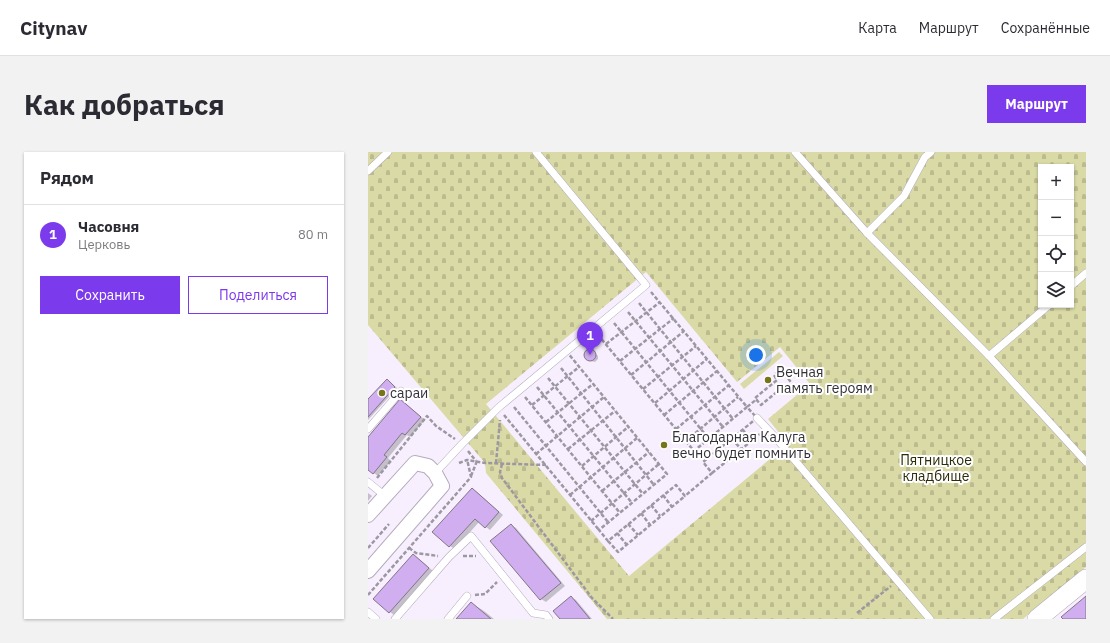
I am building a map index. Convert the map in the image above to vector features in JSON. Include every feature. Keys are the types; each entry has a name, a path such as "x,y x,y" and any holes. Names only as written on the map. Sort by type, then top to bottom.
{"street":[{"path":"368,515 415,463 428,466 435,473 442,486 368,571"},
{"path":"1037,619 1086,579"}],"lane":[{"path":"368,171 388,152"},
{"path":"435,473 498,408 646,285 536,152"},
{"path":"795,152 867,233 989,356 1086,462"},
{"path":"867,233 904,196 925,157 931,152"},
{"path":"1074,283 1086,273"},
{"path":"989,356 1045,308"},
{"path":"368,430 401,391"},
{"path":"757,418 930,619"},
{"path":"370,484 385,496"},
{"path":"395,619 449,557 471,536 532,613 546,615 549,619"},
{"path":"994,619 1086,547"},
{"path":"448,619 467,596"},
{"path":"368,612 376,619"},
{"path":"527,619 532,613"}],"path":[{"path":"646,285 757,418 704,462 712,473"},
{"path":"633,296 733,419"},
{"path":"606,344 660,302"},
{"path":"623,305 723,427"},
{"path":"609,316 710,438"},
{"path":"620,362 674,318"},
{"path":"599,530 667,474 567,352 594,330 694,451 757,399 755,398 777,380 774,376 781,370 794,385 787,390 784,386 761,405 757,399"},
{"path":"631,375 684,331"},
{"path":"643,389 696,346"},
{"path":"655,403 707,359"},
{"path":"555,360 654,485"},
{"path":"532,405 579,367"},
{"path":"664,415 717,370"},
{"path":"542,371 642,494"},
{"path":"531,380 632,503"},
{"path":"546,422 593,384"},
{"path":"676,429 729,385"},
{"path":"520,390 620,513"},
{"path":"686,441 738,396"},
{"path":"536,454 604,397"},
{"path":"508,400 608,522"},
{"path":"568,449 615,411"},
{"path":"496,463 501,412 618,552 766,428"},
{"path":"370,484 427,416 436,426 462,444"},
{"path":"582,466 628,427"},
{"path":"742,430 751,441"},
{"path":"570,495 637,438"},
{"path":"732,439 741,449"},
{"path":"719,450 728,460"},
{"path":"602,491 648,452"},
{"path":"471,477 477,461 546,466"},
{"path":"502,464 500,472 502,478 592,598 613,619"},
{"path":"592,521 659,464"},
{"path":"608,541 676,484 685,496"},
{"path":"663,495 672,507"},
{"path":"651,505 660,516"},
{"path":"641,513 650,525"},
{"path":"628,524 638,535"},
{"path":"617,533 627,545"},
{"path":"467,596 485,594 504,576"},
{"path":"857,613 897,580"}],"green space":[{"name":"Пятницкое кладбище","path":"368,152 1086,152 1086,567 1023,619 607,619 486,473 485,463 368,325","holes":["646,272 737,382 780,347 810,384 768,419 788,444 629,576 486,404"]},
{"path":"779,352 783,356 744,389 740,384"}],"building":[{"path":"590,349 594,351 596,355 594,359 590,361 586,359 584,355 586,351"},
{"name":"сараи","path":"387,379 395,387 368,417 368,399"},
{"path":"400,399 421,417 405,435 402,433 384,455 387,457 373,474 368,470 368,437"},
{"path":"472,488 499,512 485,528 475,519 449,547 432,532"},
{"path":"511,524 561,583 540,600 490,541"},
{"path":"413,554 429,568 389,613 373,599"},
{"path":"571,596 590,619 560,619 553,611"},
{"path":"1086,596 1086,619 1063,619 1061,617"},
{"path":"471,602 491,619 456,619"}],"place":[{"name":"Часовня","path":"590,355"},
{"name":"Вечная память героям","path":"768,380"},
{"name":"сараи","path":"382,393"},
{"name":"Благодарная Калуга вечно будет помнить","path":"664,445"}]}
